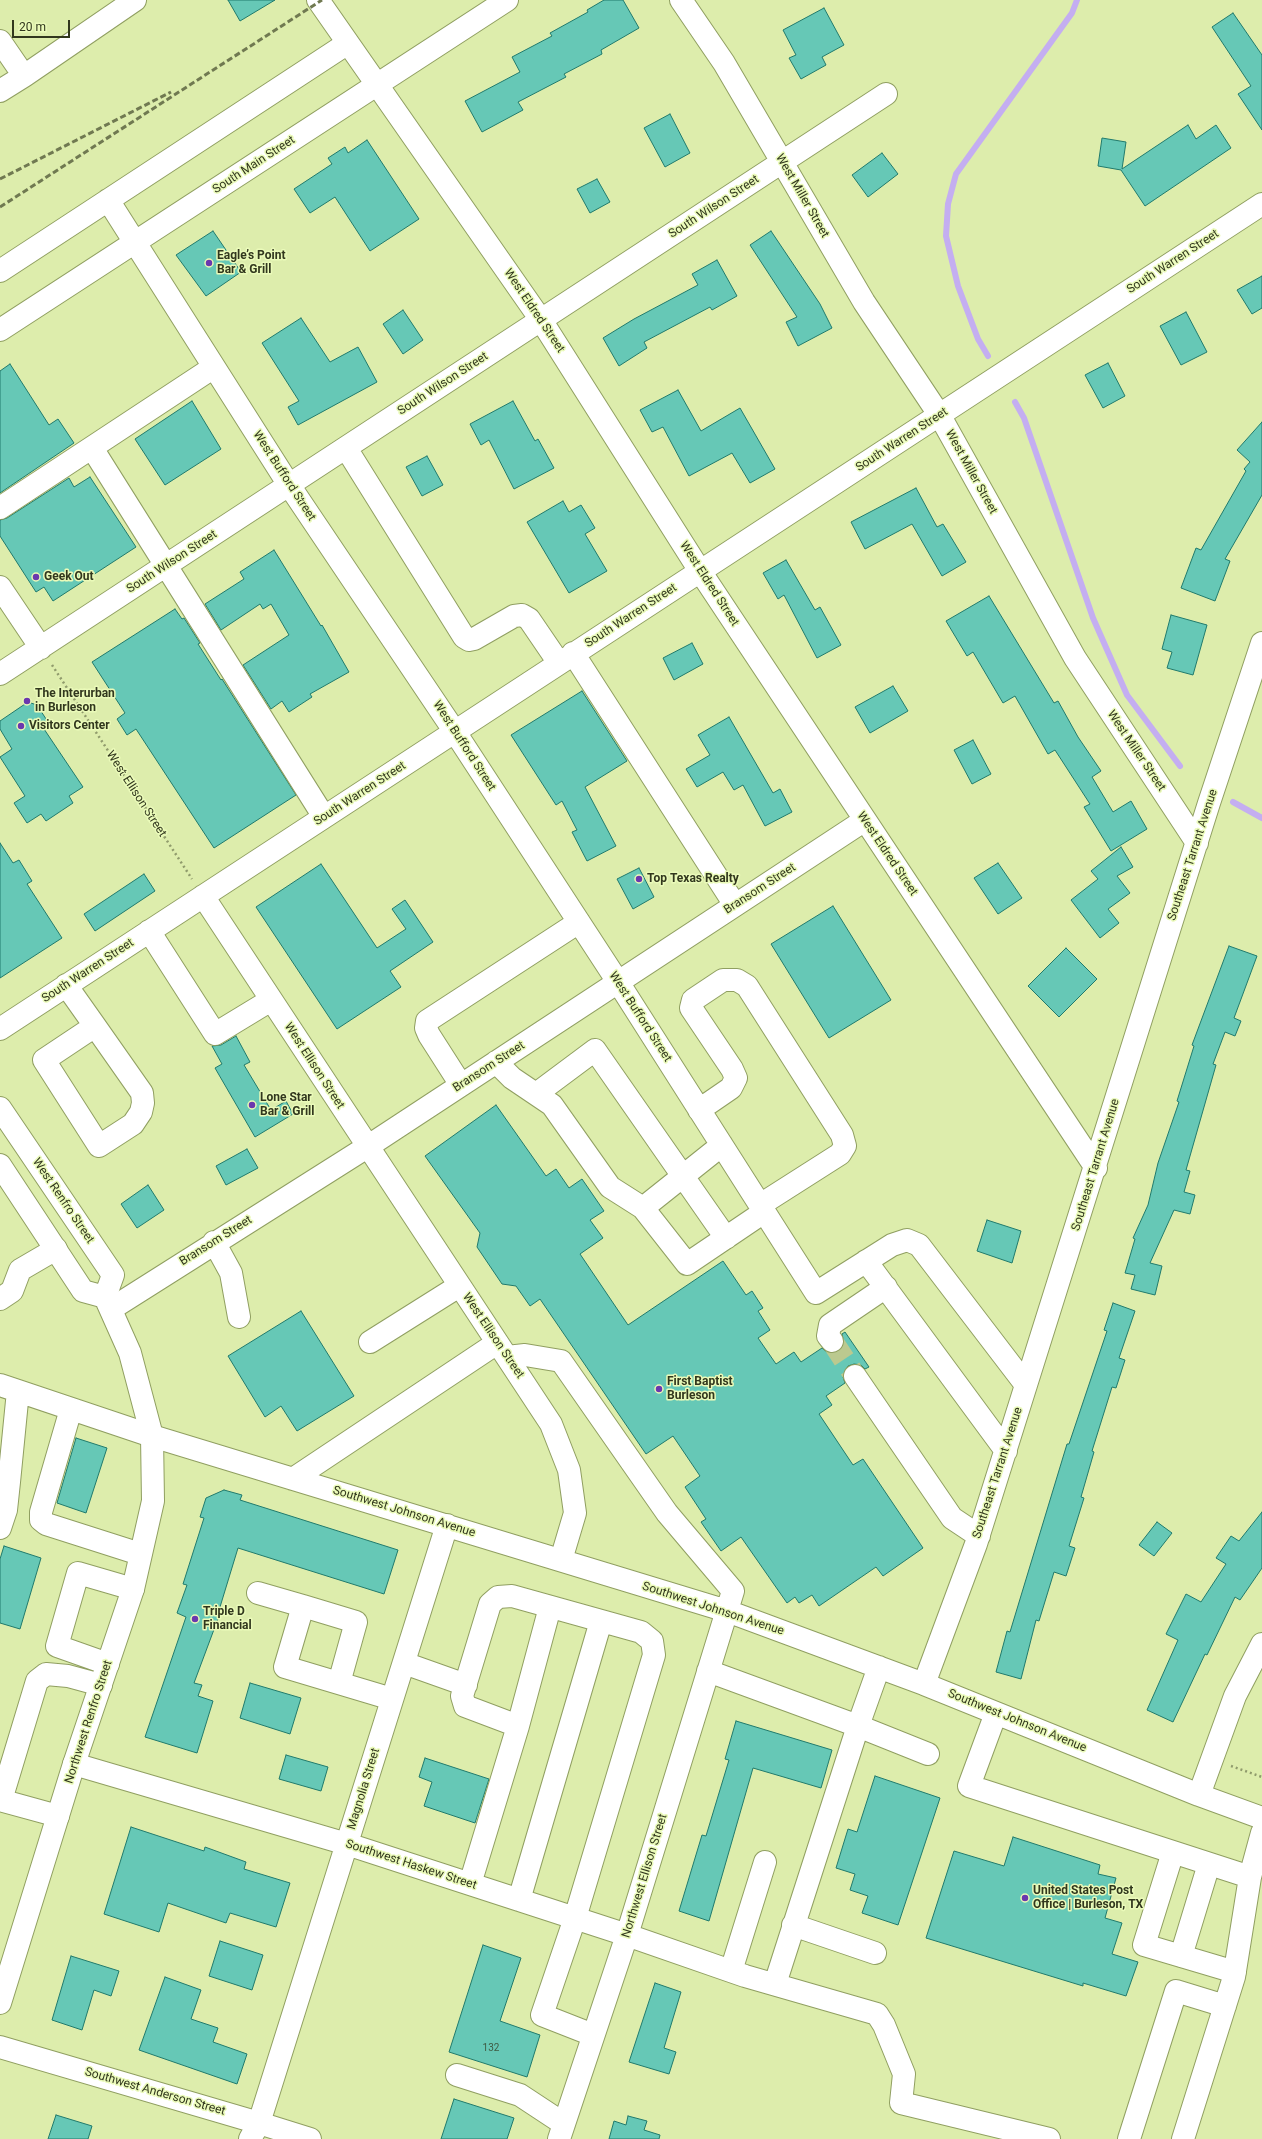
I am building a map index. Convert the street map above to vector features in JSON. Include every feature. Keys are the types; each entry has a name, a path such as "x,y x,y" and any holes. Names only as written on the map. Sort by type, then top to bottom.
{"street":[{"path":"0,91 136,0"},
{"name":"South Main Street","path":"0,330 507,0"},
{"name":"West Miller Street","path":"681,0 724,63 864,302 940,416 1075,658 1197,843"},
{"name":"West Eldred Street","path":"318,1 541,320 700,571 1096,1168"},
{"path":"0,41 24,76"},
{"path":"0,271 348,44"},
{"name":"South Wilson Street","path":"0,674 886,94"},
{"name":"West Bufford Street","path":"108,200 289,485 455,732 579,922 816,1293 866,1261"},
{"name":"South Warren Street","path":"0,1029 566,658 940,416 1262,204"},
{"path":"0,508 214,368"},
{"path":"92,448 324,817"},
{"path":"346,448 464,637 469,640 474,639 514,616 522,615 529,619 566,658 735,905"},
{"path":"0,587 41,648"},
{"name":"Southeast Tarrant Avenue","path":"924,1684 979,1536 1197,843 1262,643"},
{"name":"Bransom Street","path":"108,1303 214,1242 367,1147 865,820"},
{"name":"West Ellison Street","path":"203,896 551,1424 569,1470 575,1513 561,1560"},
{"path":"461,1085 429,1035 426,1028 427,1021 579,922"},
{"path":"149,931 215,1034 271,1000"},
{"path":"496,1062 512,1078 552,1105 610,1187 643,1208 687,1264 726,1238 762,1208 840,1154 845,1146 842,1135 747,986 737,980 723,980 693,1000 691,1008 732,1069 736,1078 731,1088 699,1110"},
{"path":"66,985 95,1026 142,1094 143,1103 141,1112 133,1124 98,1146 44,1060 95,1026"},
{"path":"536,1094 595,1050 726,1238"},
{"name":"West Renfro Street","path":"0,1108 113,1275 108,1303"},
{"path":"643,1208 722,1145"},
{"path":"0,1165 83,1291 108,1303 130,1353 152,1436"},
{"path":"1006,1451 866,1261 892,1245 907,1240 919,1244 1026,1385"},
{"path":"214,1242 231,1273 239,1317"},
{"path":"0,1299 12,1291 20,1270 56,1249"},
{"path":"370,1342 459,1286"},
{"path":"832,1341 828,1336 830,1325 886,1287"},
{"path":"293,1479 502,1350"},
{"name":"Northwest Ellison Street","path":"502,1350 561,1361 667,1513 733,1591 627,1935 561,2131"},
{"path":"855,1376 952,1518 979,1536"},
{"path":"0,1528 6,1510 5,1481 9,1388"},
{"name":"Southwest Johnson Avenue","path":"9,1388 152,1436 727,1611 924,1684 1199,1795 1262,1818"},
{"path":"71,1409 41,1512 41,1520 46,1524 140,1554"},
{"name":"Northwest Renfro Street","path":"0,2003 74,1764 133,1588 153,1501 152,1436"},
{"name":"Magnolia Street","path":"255,2131 447,1525"},
{"path":"108,1664 57,1646 78,1573 133,1588"},
{"path":"258,1593 356,1622 339,1683"},
{"path":"518,1726 465,1706 462,1696 490,1604 498,1598 512,1596 641,1632 652,1640 654,1655 575,1918 542,2015 593,2035"},
{"path":"303,1606 285,1667 392,1700"},
{"path":"470,1884 518,1726 550,1607"},
{"path":"519,1900 601,1621"},
{"path":"1199,1795 1235,1696 1262,1644"},
{"path":"404,1663 466,1685"},
{"path":"775,1984 858,1726 880,1668"},
{"path":"708,1671 858,1726 928,1754"},
{"path":"58,1816 0,1800 36,1681 46,1674 68,1676 101,1685"},
{"path":"996,1713 969,1786 1250,1878"},
{"name":"Southwest Haskew Street","path":"74,1764 347,1844 627,1935 738,1974 877,2014 884,2025 904,2074 901,2103 1049,2139"},
{"path":"1183,2139 1235,1972 1250,1878 1262,1833"},
{"path":"1173,1852 1144,1945 1235,1972"},
{"path":"738,1974 765,1862"},
{"path":"1181,1956 1209,1864"},
{"path":"793,1925 875,1952"},
{"path":"1129,2139 1176,1991 1225,2006"},
{"name":"Southwest Anderson Street","path":"0,2047 255,2131 310,2139"},
{"path":"457,2075 520,2095 561,2131"}],"path":[{"name":"West Ellison Street","path":"41,648 203,896"},
{"path":"1212,1759 1262,1777"}],"building":[{"path":"228,0 275,0 240,21"},
{"path":"604,0 623,0 639,28 601,50 602,54 564,74 566,77 518,102 523,110 482,132 465,101 520,72 512,57 552,36 550,33 588,12 587,10"},
{"path":"824,8 844,45 822,57 826,65 801,79 789,58 796,55 783,30"},
{"path":"1233,13 1262,55 1262,130 1238,94 1251,86 1212,27"},
{"path":"670,114 690,153 665,167 644,128"},
{"path":"1188,125 1196,139 1216,125 1231,148 1145,206 1121,170 1098,166 1102,138 1126,142 1122,169"},
{"path":"367,140 419,219 370,251 335,197 310,213 294,189 332,164 328,158 345,147 348,153"},
{"path":"882,153 898,174 868,197 852,175"},
{"path":"597,179 610,202 590,213 577,189"},
{"name":"Eagle’s Point Bar & Grill","path":"213,231 241,272 206,296 176,255"},
{"path":"771,231 820,304 832,328 798,346 786,322 797,317 750,245"},
{"path":"717,260 737,296 712,310 710,307 644,342 647,348 619,366 603,338 634,319 698,285 692,274"},
{"path":"1262,276 1262,308 1252,314 1237,290"},
{"path":"403,310 423,340 403,354 383,324"},
{"path":"1186,312 1207,352 1181,365 1160,326"},
{"path":"301,318 330,362 358,347 377,382 298,425 288,407 299,401 262,343"},
{"path":"1108,363 1125,396 1103,408 1085,375"},
{"path":"10,364 49,425 58,419 74,443 0,493 0,371"},
{"path":"678,390 701,431 740,408 775,469 750,483 732,453 689,476 663,427 652,432 640,410"},
{"path":"192,401 221,449 165,485 135,439"},
{"path":"513,401 535,441 538,439 554,468 514,489 489,440 481,445 470,424"},
{"path":"1262,422 1262,495 1225,559 1230,561 1215,601 1181,588 1196,548 1201,550 1246,471 1244,469 1250,462 1237,450"},
{"path":"427,456 443,485 422,496 406,467"},
{"path":"90,477 136,547 53,601 44,587 36,592 0,536 0,520 7,518 69,478 74,487"},
{"path":"916,488 937,527 943,524 966,562 942,576 912,524 865,549 851,522"},
{"path":"563,501 569,512 581,505 595,528 585,534 607,571 569,593 527,522"},
{"path":"274,550 321,626 322,625 349,672 310,694 312,697 289,712 282,701 271,709 243,665 289,635 271,604 263,609 260,604 221,630 205,604 244,579 240,572"},
{"path":"786,560 815,610 820,607 841,645 817,658 784,595 778,599 763,573"},
{"path":"989,596 1054,703 1058,701 1078,737 1101,771 1092,777 1113,812 1131,801 1147,829 1111,851 1084,807 1090,804 1055,750 1048,754 1015,696 1003,703 973,652 967,656 946,621"},
{"path":"175,609 182,619 184,618 200,643 198,644 296,795 214,848 136,729 127,735 117,719 125,713 92,662"},
{"path":"1171,615 1207,625 1193,675 1167,668 1172,652 1162,649"},
{"path":"692,643 703,664 674,680 663,658"},
{"path":"893,686 908,711 870,733 855,707"},
{"path":"582,691 627,761 585,787 616,846 587,861 572,832 577,830 562,801 556,805 511,735"},
{"path":"28,702 37,705 48,722 42,726 83,787 69,796 73,803 46,821 41,814 27,823 14,803 25,796 0,757 12,749 0,729 0,721"},
{"path":"729,717 773,793 780,789 792,812 765,826 743,785 734,790 723,772 697,787 686,769 710,755 698,735"},
{"path":"973,740 991,774 972,784 954,750"},
{"path":"0,843 13,863 19,860 32,881 27,884 62,938 0,978"},
{"path":"1121,847 1133,867 1117,876 1130,893 1108,909 1119,923 1100,938 1071,900 1098,879 1091,871"},
{"path":"998,863 1022,898 998,914 974,878"},
{"path":"321,864 377,948 406,929 392,909 405,900 433,942 390,971 401,987 337,1029 256,907"},
{"path":"639,868 654,897 633,909 617,879"},
{"path":"144,874 155,891 95,931 84,914"},
{"path":"833,906 891,1000 829,1038 771,944"},
{"path":"1229,946 1257,956 1234,1018 1241,1021 1235,1036 1225,1032 1213,1064 1216,1065 1186,1170 1190,1171 1184,1192 1195,1195 1190,1214 1174,1210 1150,1263 1162,1266 1155,1295 1131,1289 1135,1275 1125,1273 1135,1239 1133,1238 1148,1205 1158,1163 1179,1102 1177,1101 1194,1046 1192,1045"},
{"path":"1066,948 1097,979 1059,1017 1028,986"},
{"name":"Lone Star Bar & Grill","path":"236,1036 250,1062 244,1065 271,1110 286,1101 293,1114 255,1137 215,1068 222,1064 212,1046 221,1045"},
{"name":"First Baptist Burleson","path":"496,1105 546,1176 556,1169 569,1188 582,1179 604,1211 590,1220 603,1238 580,1254 628,1325 723,1261 746,1295 752,1291 763,1308 758,1311 770,1330 758,1338 776,1364 794,1352 801,1362 822,1348 828,1353 839,1351 844,1345 842,1334 845,1332 869,1367 865,1369 861,1365 854,1364 848,1366 843,1377 845,1383 826,1396 832,1405 819,1414 853,1465 863,1459 923,1548 883,1576 876,1567 819,1606 812,1595 799,1603 795,1597 787,1603 741,1537 721,1551 701,1522 706,1519 685,1487 700,1476 673,1436 646,1454 540,1299 530,1306 516,1286 502,1284 477,1247 480,1233 425,1156"},
{"path":"247,1149 258,1168 226,1185 216,1166"},
{"path":"148,1185 164,1210 137,1228 121,1204"},
{"path":"987,1220 1021,1231 1012,1263 977,1251"},
{"path":"1113,1303 1135,1311 1119,1358 1125,1360 1116,1388 1112,1387 1092,1451 1094,1452 1081,1497 1084,1498 1069,1546 1075,1548 1066,1576 1054,1572 1039,1621 1036,1620 1021,1679 996,1672 1007,1631 1010,1632 1067,1444 1069,1444 1107,1331 1104,1330"},
{"path":"301,1311 354,1396 297,1431 281,1406 265,1417 228,1356"},
{"path":"76,1438 107,1448 86,1513 57,1503"},
{"path":"224,1490 242,1495 240,1500 398,1550 384,1594 238,1548 220,1607 222,1608 194,1683 202,1685 198,1696 213,1701 197,1753 145,1737 186,1617 177,1613 187,1585 183,1584 204,1518 200,1517 206,1498"},
{"path":"1262,1512 1262,1568 1240,1600 1235,1597 1207,1655 1205,1654 1173,1722 1147,1710 1178,1640 1166,1634 1186,1594 1201,1602 1226,1564 1216,1558 1231,1536 1239,1541"},
{"path":"1157,1522 1172,1533 1154,1556 1139,1545"},
{"path":"4,1546 41,1558 20,1629 0,1623 0,1559"},
{"path":"250,1683 301,1698 290,1734 240,1718"},
{"path":"736,1721 832,1750 821,1788 753,1768 709,1921 679,1911 702,1835 706,1836 729,1760 725,1759"},
{"path":"286,1755 328,1767 321,1791 279,1779"},
{"path":"425,1758 489,1779 475,1823 424,1806 432,1782 419,1777"},
{"path":"875,1776 940,1798 898,1925 862,1913 868,1896 850,1890 855,1874 836,1868 848,1829 857,1832"},
{"path":"131,1827 204,1851 205,1847 246,1862 244,1869 290,1883 276,1927 230,1913 226,1923 168,1903 159,1932 104,1914"},
{"name":"United States Post Office | Burleson, TX","path":"1013,1837 1100,1865 1098,1874 1116,1878 1105,1918 1122,1923 1112,1954 1138,1962 1126,1996 1083,1983 1083,1986 926,1938 954,1851 1004,1866"},
{"path":"220,1941 263,1955 252,1990 209,1976"},
{"path":"483,1945 521,1958 500,2021 540,2035 527,2077 449,2052"},
{"path":"71,1956 119,1971 111,1996 94,1990 82,2030 52,2020"},
{"path":"165,1977 201,1990 191,2019 218,2028 213,2042 247,2054 237,2084 139,2050"},
{"path":"655,1983 681,1992 664,2048 676,2052 669,2074 629,2062"},
{"path":"454,2099 514,2118 507,2139 441,2139"},
{"path":"56,2115 92,2126 88,2139 48,2139"},
{"path":"628,2116 647,2121 644,2130 660,2135 659,2139 609,2139 614,2121 626,2125"}],"waterway":[{"path":"988,356 978,339 958,286 946,236 948,204 956,174 1072,13 1077,0"},
{"path":"1015,402 1024,418 1093,618 1127,695 1180,766"},
{"path":"1233,802 1262,818"}],"tunnel":[{"path":"832,1341 855,1376"}],"railway":[{"path":"0,207 322,0"},
{"path":"0,179 171,92"}],"place":[{"name":"Eagle’s Point Bar & Grill","path":"209,263"},
{"name":"Geek Out","path":"36,577"},
{"name":"The Interurban in Burleson","path":"27,701"},
{"name":"Visitors Center","path":"21,726"},
{"name":"Top Texas Realty","path":"639,879"},
{"name":"Lone Star Bar & Grill","path":"252,1105"},
{"name":"First Baptist Burleson","path":"659,1389"},
{"name":"Triple D Financial","path":"195,1619"},
{"name":"United States Post Office | Burleson, TX","path":"1025,1898"}]}
